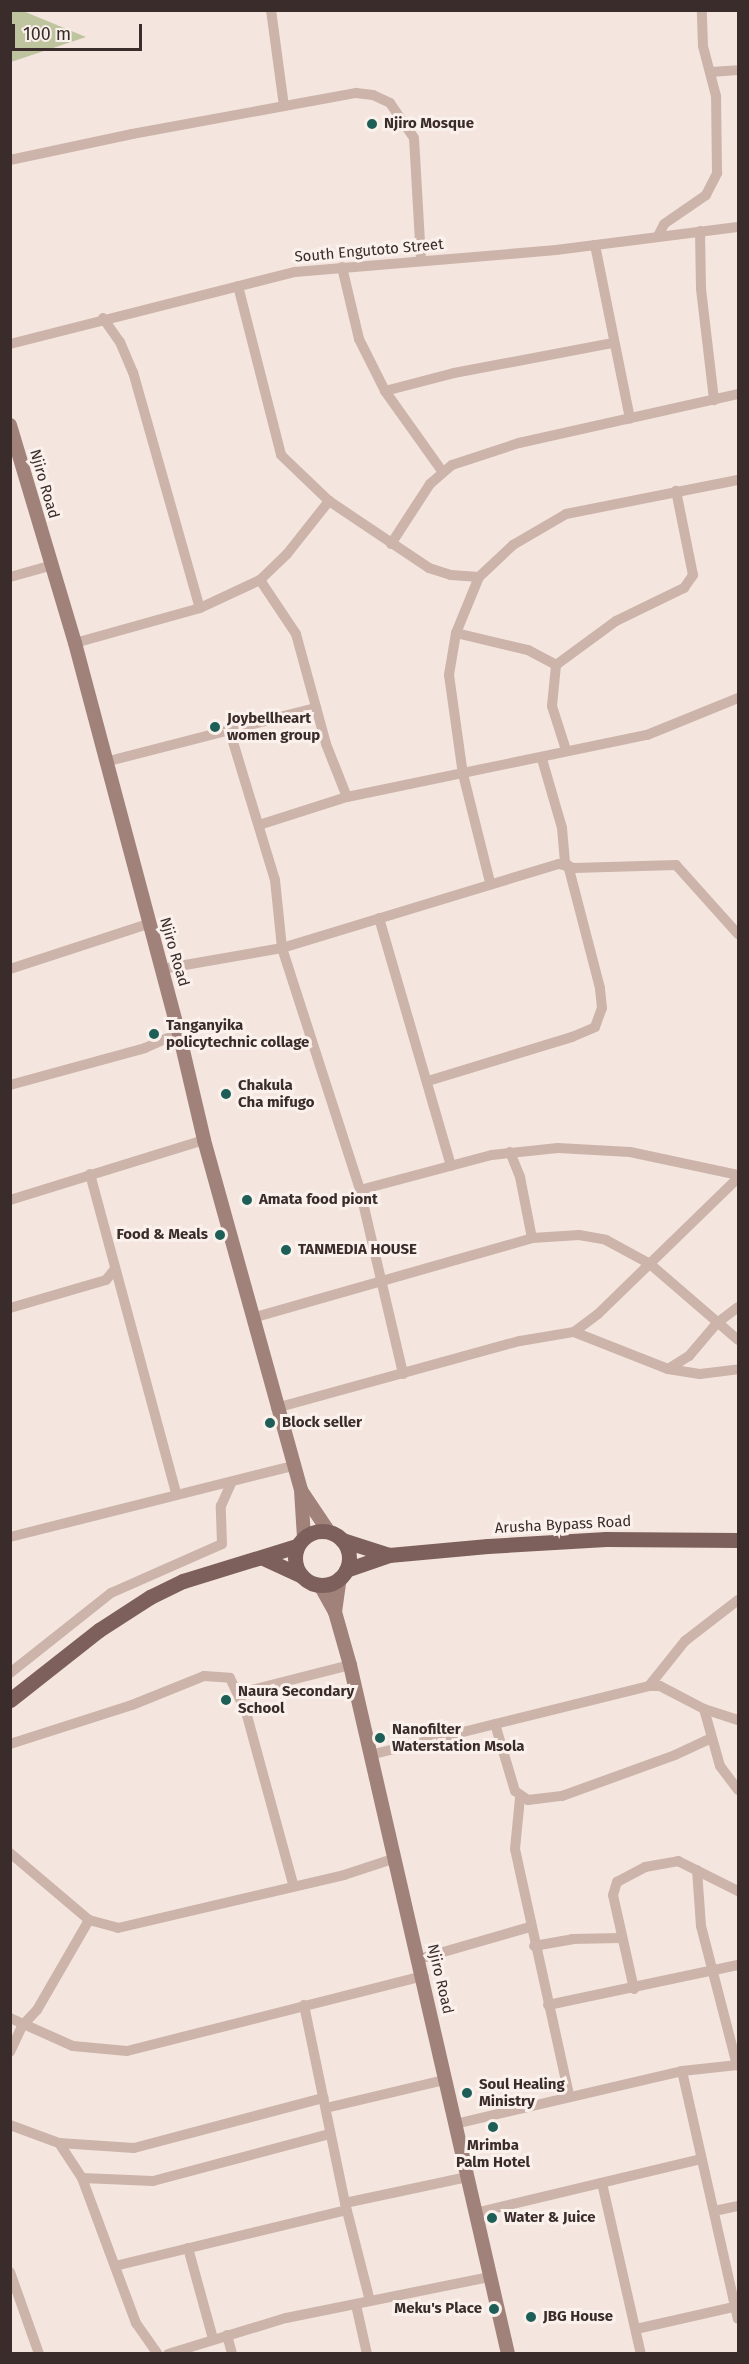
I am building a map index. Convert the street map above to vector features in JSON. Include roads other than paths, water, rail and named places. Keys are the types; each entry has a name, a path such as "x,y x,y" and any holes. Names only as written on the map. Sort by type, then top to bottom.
{"main road":[{"path":"10,1700 99,1630 150,1597 183,1581 263,1558 301,1542 336,1536 349,1554 343,1574"},
{"name":"Arusha Bypass Road","path":"336,1536 389,1555"},
{"name":"Arusha Bypass Road","path":"320,1585 389,1555 606,1539 738,1539"},
{"path":"301,1542 295,1562 302,1576"},
{"path":"263,1558 320,1585"}],"street":[{"path":"271,10 284,106"},
{"path":"658,236 664,224 699,202 714,184 718,152 716,96 703,46 702,10"},
{"path":"711,72 738,70"},
{"path":"10,160 356,93 373,95 390,104 414,138 421,259"},
{"name":"South Engutoto Street","path":"10,344 103,318 295,272 594,245 738,227"},
{"path":"700,231 701,289 714,400"},
{"path":"594,245 630,419"},
{"path":"342,267 359,339 385,391 442,471"},
{"path":"238,286 281,455 329,501 429,568 466,578 479,577"},
{"path":"103,318 120,342 133,372 200,608"},
{"path":"385,391 454,373 613,343"},
{"path":"391,544 442,471 519,443 738,394"},
{"name":"Njiro Road","path":"10,425 75,642 148,924 179,1033 204,1140 276,1408 301,1490 301,1542"},
{"path":"490,882 463,774 449,675 456,633 479,577 513,545 566,514 738,480"},
{"path":"566,750 552,706 556,666 616,621 684,588 693,575 676,491"},
{"path":"75,642 200,608 260,580 287,554 329,501"},
{"path":"10,577 53,565"},
{"path":"260,580 296,634 336,773 347,797"},
{"path":"456,633 528,650 556,666"},
{"path":"259,825 347,797 542,759 566,750 666,730 709,707 738,698"},
{"path":"105,762 230,732 316,708"},
{"path":"230,732 275,880 282,948 360,1190 403,1374"},
{"path":"428,1081 572,1038 588,1032 598,1022 600,988 566,865 562,828 542,759"},
{"path":"162,969 282,948 490,882 566,865 676,866 738,934"},
{"path":"379,918 451,1166"},
{"path":"10,969 148,924"},
{"path":"10,1085 145,1048 179,1033"},
{"path":"10,1200 204,1140"},
{"path":"360,1190 510,1152 558,1148 630,1152 738,1177"},
{"path":"510,1152 520,1177 532,1238"},
{"path":"90,1174 114,1270 176,1493"},
{"path":"574,1332 650,1263 738,1177"},
{"path":"252,1318 532,1238 567,1235 606,1240 650,1263 738,1340"},
{"path":"10,1308 106,1280 114,1270"},
{"path":"668,1369 689,1356 717,1323 738,1307"},
{"path":"276,1408 520,1341 574,1332 668,1369 700,1374 738,1369"},
{"path":"10,1537 176,1493 231,1484 293,1466"},
{"path":"10,1673 111,1593 218,1547 224,1541 221,1506 231,1484"},
{"name":"Njiro Road","path":"301,1490 336,1536"},
{"name":"Njiro Road","path":"335,1612 343,1574"},
{"name":"Njiro Road","path":"320,1585 335,1612 350,1665 393,1859 424,1976 444,2080 508,2354"},
{"path":"649,1686 686,1641 736,1605"},
{"path":"240,1693 350,1665"},
{"path":"10,1744 132,1705 204,1676 230,1678 240,1693 294,1887"},
{"path":"370,1755 649,1686 672,1691 704,1709 738,1720"},
{"path":"704,1709 720,1766 738,1790"},
{"path":"495,1724 520,1798 515,1849 534,1946 568,2095"},
{"path":"520,1798 536,1800 562,1796 675,1755 711,1738"},
{"path":"10,1853 89,1920 108,1926 126,1926 294,1887 393,1859"},
{"path":"634,1989 613,1895 617,1882 628,1873 661,1863 684,1862 738,1891"},
{"path":"454,2124 568,2095 682,2070 738,2065 701,1926 697,1870"},
{"path":"10,2052 22,2026 37,2010 89,1920"},
{"path":"419,1959 530,1927"},
{"path":"534,1946 572,1939 621,1938"},
{"path":"548,2006 738,1965"},
{"path":"10,2018 22,2026 73,2046 127,2051 424,1976"},
{"path":"304,2006 346,2207 370,2301"},
{"path":"682,2070 700,2159 738,2319"},
{"path":"10,2125 59,2143 134,2148 324,2103 444,2080"},
{"path":"82,2178 138,2183 153,2181 330,2134"},
{"path":"59,2143 82,2178 136,2323 158,2354"},
{"path":"475,2213 700,2159"},
{"path":"115,2266 467,2177"},
{"path":"602,2183 641,2354"},
{"path":"714,2211 738,2206"},
{"path":"188,2248 213,2339"},
{"path":"10,2272 39,2354"},
{"path":"168,2354 308,2313 356,2306 429,2286 489,2277"},
{"path":"356,2306 367,2354"},
{"path":"636,2329 737,2307"},
{"path":"227,2335 232,2354"}],"place":[{"name":"Njiro Mosque","path":"372,124"},
{"name":"Joybellheart women group","path":"215,727"},
{"name":"Tanganyika policytechnic collage","path":"154,1034"},
{"name":"Chakula Cha mifugo","path":"226,1094"},
{"name":"Amata food piont","path":"247,1200"},
{"name":"Food & Meals","path":"220,1235"},
{"name":"TANMEDIA HOUSE","path":"286,1250"},
{"name":"Block seller","path":"270,1423"},
{"name":"Naura Secondary School","path":"226,1700"},
{"name":"Nanofilter Waterstation Msola","path":"380,1738"},
{"name":"Soul Healing Ministry","path":"467,2093"},
{"name":"Mrimba Palm Hotel","path":"493,2127"},
{"name":"Water & Juice","path":"492,2218"},
{"name":"Meku's Place","path":"494,2309"},
{"name":"JBG House","path":"531,2317"}]}
